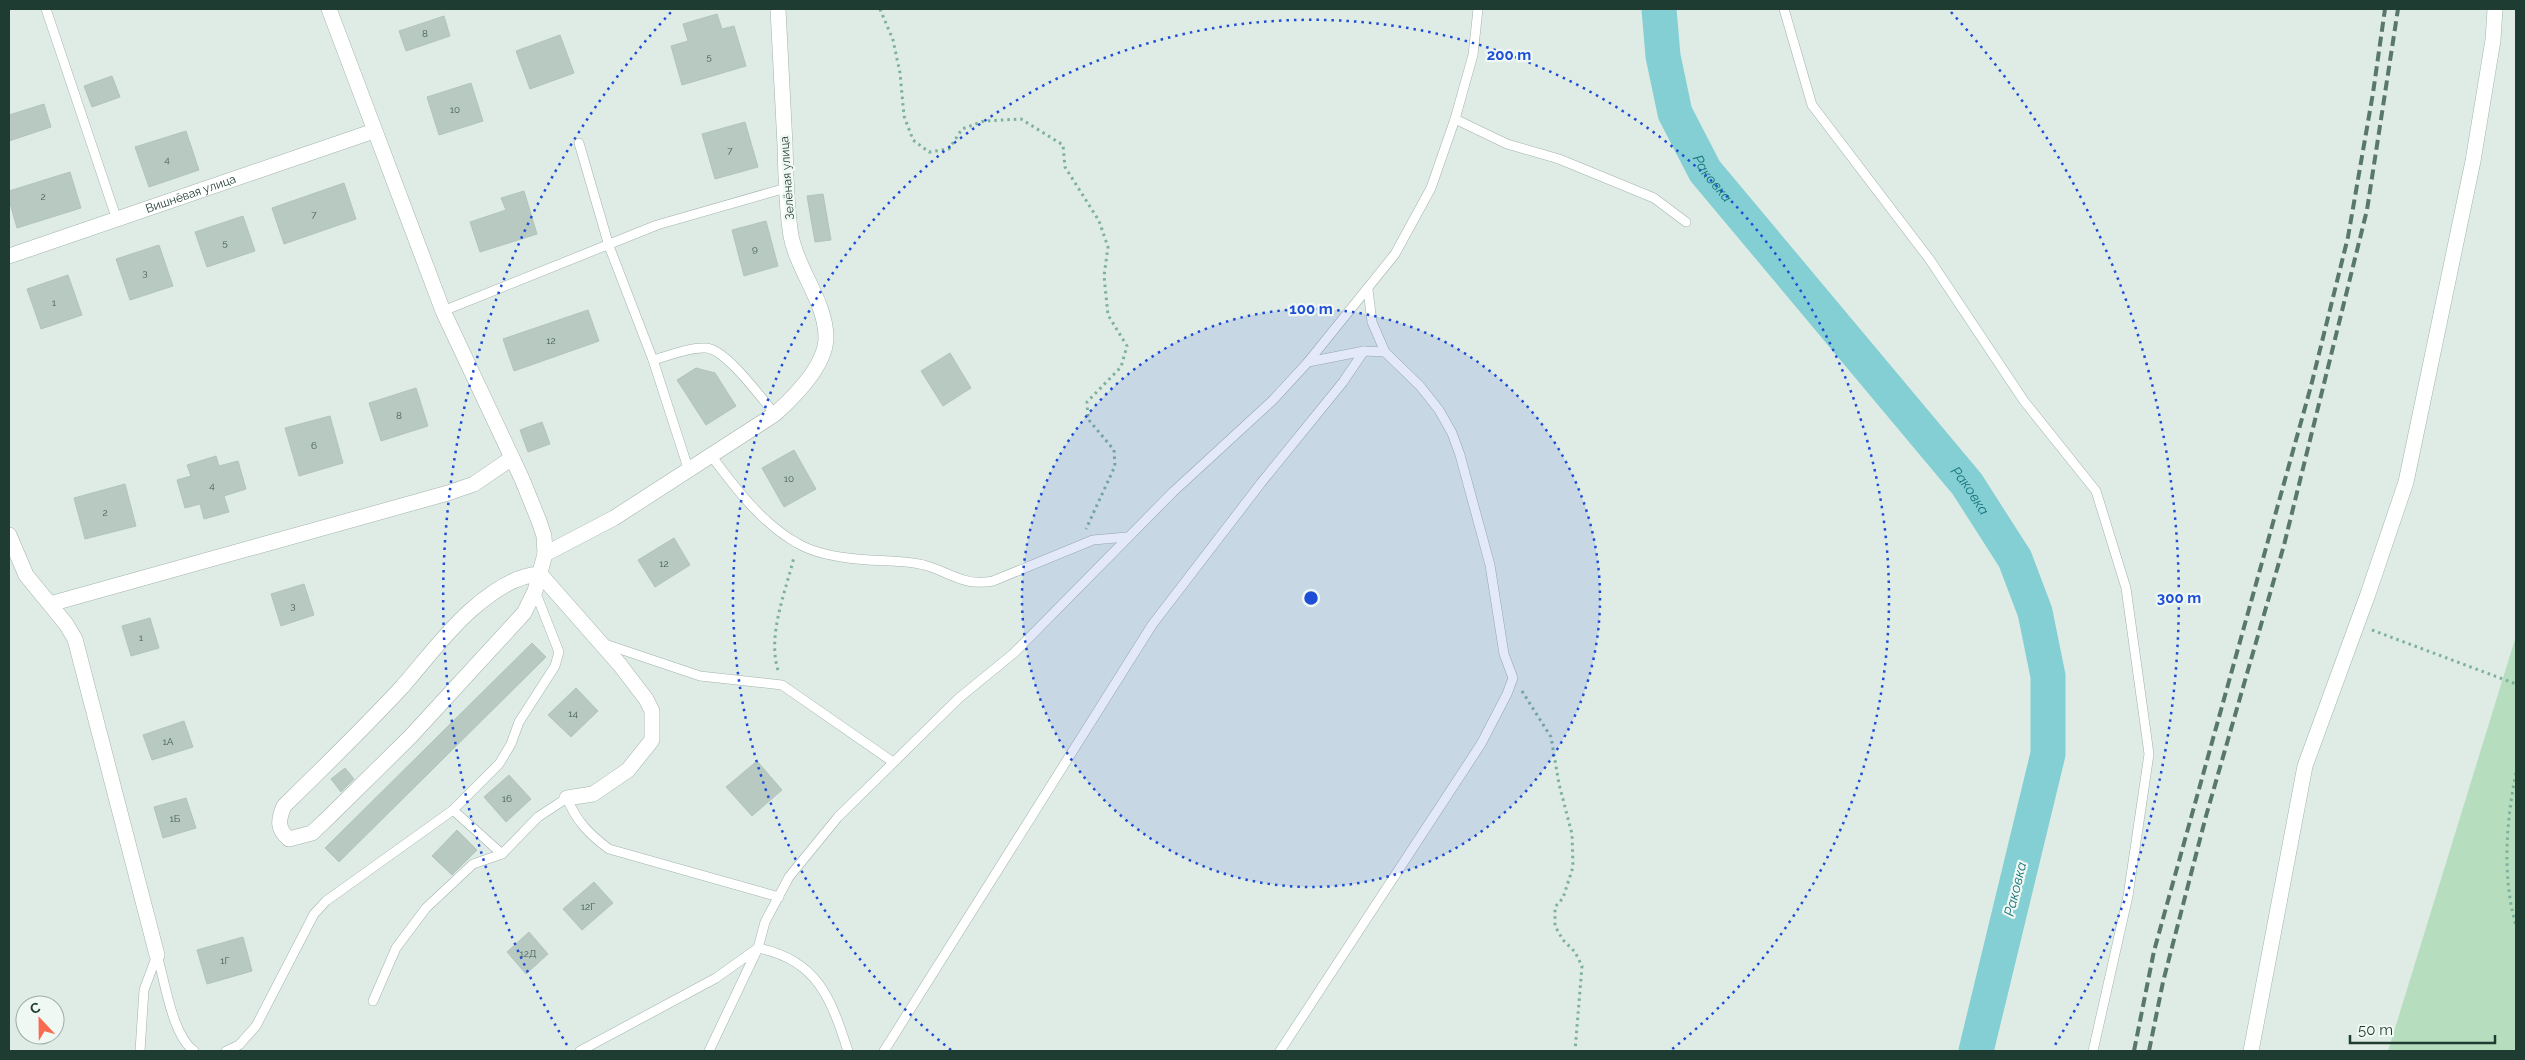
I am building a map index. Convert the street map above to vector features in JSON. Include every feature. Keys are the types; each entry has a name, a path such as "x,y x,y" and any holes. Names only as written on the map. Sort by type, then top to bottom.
{"street":[{"path":"329,9 443,311 512,458 539,521 544,536 545,554 540,574 535,591 524,613 411,736 312,833 300,838 289,839 278,826 284,806 385,705 457,624 472,610 504,587 528,574 540,574 600,642 646,699 652,711 652,740 628,770 611,784 593,794 567,798"},
{"name":"Зелёная улица","path":"775,414 794,397 810,376 826,342 825,325 817,300 791,237 786,188 778,9"},
{"path":"2251,1051 2305,766 2357,625 2406,482 2473,161 2493,40 2495,9"},
{"name":"Вишнёвая улица","path":"9,256 374,130"},
{"path":"545,554 614,518 689,471 710,454 775,414"},
{"path":"50,604 448,493 474,484 512,458"},
{"path":"9,535 26,575 75,639 83,662 158,955"}],"lane":[{"path":"46,9 117,220"},
{"path":"709,1051 758,948 765,922 789,877 838,818 959,698 1014,653 1127,536 1273,400 1308,362 1368,290 1395,254 1431,188 1455,119 1473,55 1478,9"},
{"path":"1784,9 1812,105 1930,260 2024,401 2096,491 2126,588 2149,754 2128,896 2093,1051"},
{"path":"1455,119 1507,144 1559,159 1654,198 1686,222"},
{"path":"579,143 609,246 652,360 689,471"},
{"path":"443,311 609,246 657,225 786,188"},
{"path":"1280,1051 1481,744 1507,694 1513,678 1504,654 1490,565 1460,455 1439,410 1420,386 1385,352 1372,322 1368,290"},
{"path":"652,360 696,348 708,348 722,354 775,414"},
{"path":"1308,362 1364,351 1385,352"},
{"path":"884,1051 1152,625 1343,382 1364,351"},
{"path":"710,454 748,504 797,543 848,558 901,561 925,565 965,581 978,584 1028,568 1093,540 1127,536"},
{"path":"226,1051 240,1045 256,1026 314,914 326,901 453,810 499,764 511,744 519,722 556,666 559,652 535,591"},
{"path":"600,642 700,676 782,685 893,762"},
{"path":"373,1001 396,948 426,908 473,864 502,854 538,818 567,798 578,820 591,836 610,849 779,897"},
{"path":"453,810 502,854"},
{"path":"580,1051 716,978 758,948 779,952 794,959 809,972 825,991 848,1051"},
{"path":"140,1051 144,990 158,955"},
{"path":"158,955 178,1030 186,1045 194,1051"}],"path":[{"path":"880,9 893,40 900,73 904,116 913,140 929,152 949,149 962,129 984,122 1020,120 1063,145 1065,167 1098,221 1108,247 1104,276 1108,315 1127,346 1121,367 1087,402 1088,418 1114,450 1115,466 1085,530"},
{"path":"782,685 776,666 774,645 776,628 797,543"},
{"path":"2357,625 2516,684"},
{"path":"1513,678 1551,737 1559,784 1572,834 1573,867 1563,898 1555,907 1555,926 1563,940 1575,952 1582,966 1575,1051"},
{"path":"2516,773 2508,815 2510,903 2516,926"}],"green space":[{"path":"2516,636 2516,1051 2388,1051"}],"building":[{"path":"717,14 722,29 734,26 746,66 682,85 671,46 688,41 683,24"},
{"path":"444,16 450,36 406,51 399,31"},
{"path":"560,35 574,73 530,89 516,51"},
{"path":"112,76 120,97 92,107 84,86"},
{"path":"471,83 483,121 439,135 427,97"},
{"path":"44,104 51,127 9,141 9,115"},
{"path":"745,122 758,167 715,179 702,134"},
{"path":"186,131 199,170 149,187 135,147"},
{"path":"70,172 81,208 17,228 9,200 9,191"},
{"path":"344,183 356,219 284,244 272,208"},
{"path":"524,191 537,234 480,252 470,222 506,210 501,198"},
{"path":"823,194 831,240 815,242 807,196"},
{"path":"243,216 255,251 207,267 195,232"},
{"path":"766,221 778,266 744,276 732,230"},
{"path":"159,245 173,286 130,300 116,259"},
{"path":"68,275 82,315 41,329 27,289"},
{"path":"588,310 599,341 514,371 503,339"},
{"path":"950,353 971,388 943,406 921,371"},
{"path":"696,368 715,373 736,406 706,425 677,380"},
{"path":"416,388 428,426 381,441 369,403"},
{"path":"330,416 343,463 299,476 285,428"},
{"path":"542,422 550,444 528,452 520,430"},
{"path":"794,450 816,489 784,507 762,468"},
{"path":"216,456 219,466 238,461 246,489 224,496 229,512 204,519 200,504 185,508 177,480 191,476 187,465"},
{"path":"125,484 136,526 85,539 74,498"},
{"path":"674,538 690,565 655,587 638,560"},
{"path":"304,584 314,615 281,626 271,594"},
{"path":"150,618 159,648 131,656 122,626"},
{"path":"532,643 546,657 339,862 325,848"},
{"path":"576,688 598,711 571,737 548,715"},
{"path":"184,721 193,747 152,760 143,735"},
{"path":"757,761 782,790 752,816 726,787"},
{"path":"345,768 354,779 341,792 331,779"},
{"path":"509,775 531,799 506,822 484,797"},
{"path":"186,798 196,828 163,838 154,807"},
{"path":"457,830 477,850 452,875 432,856"},
{"path":"594,882 613,903 582,930 563,909"},
{"path":"529,932 548,954 526,974 507,952"},
{"path":"243,937 252,971 207,984 197,950"}],"waterway":[{"name":"Раковка","path":"1659,9 1663,56 1675,113 1705,171 1967,484 2015,559 2035,612 2048,676 2048,754 1976,1051"}],"railway":[{"path":"2134,1051 2154,951 2311,386 2348,237 2373,93 2385,9"},
{"path":"2149,1051 2163,982 2206,816 2284,545 2367,210 2398,9"}]}
